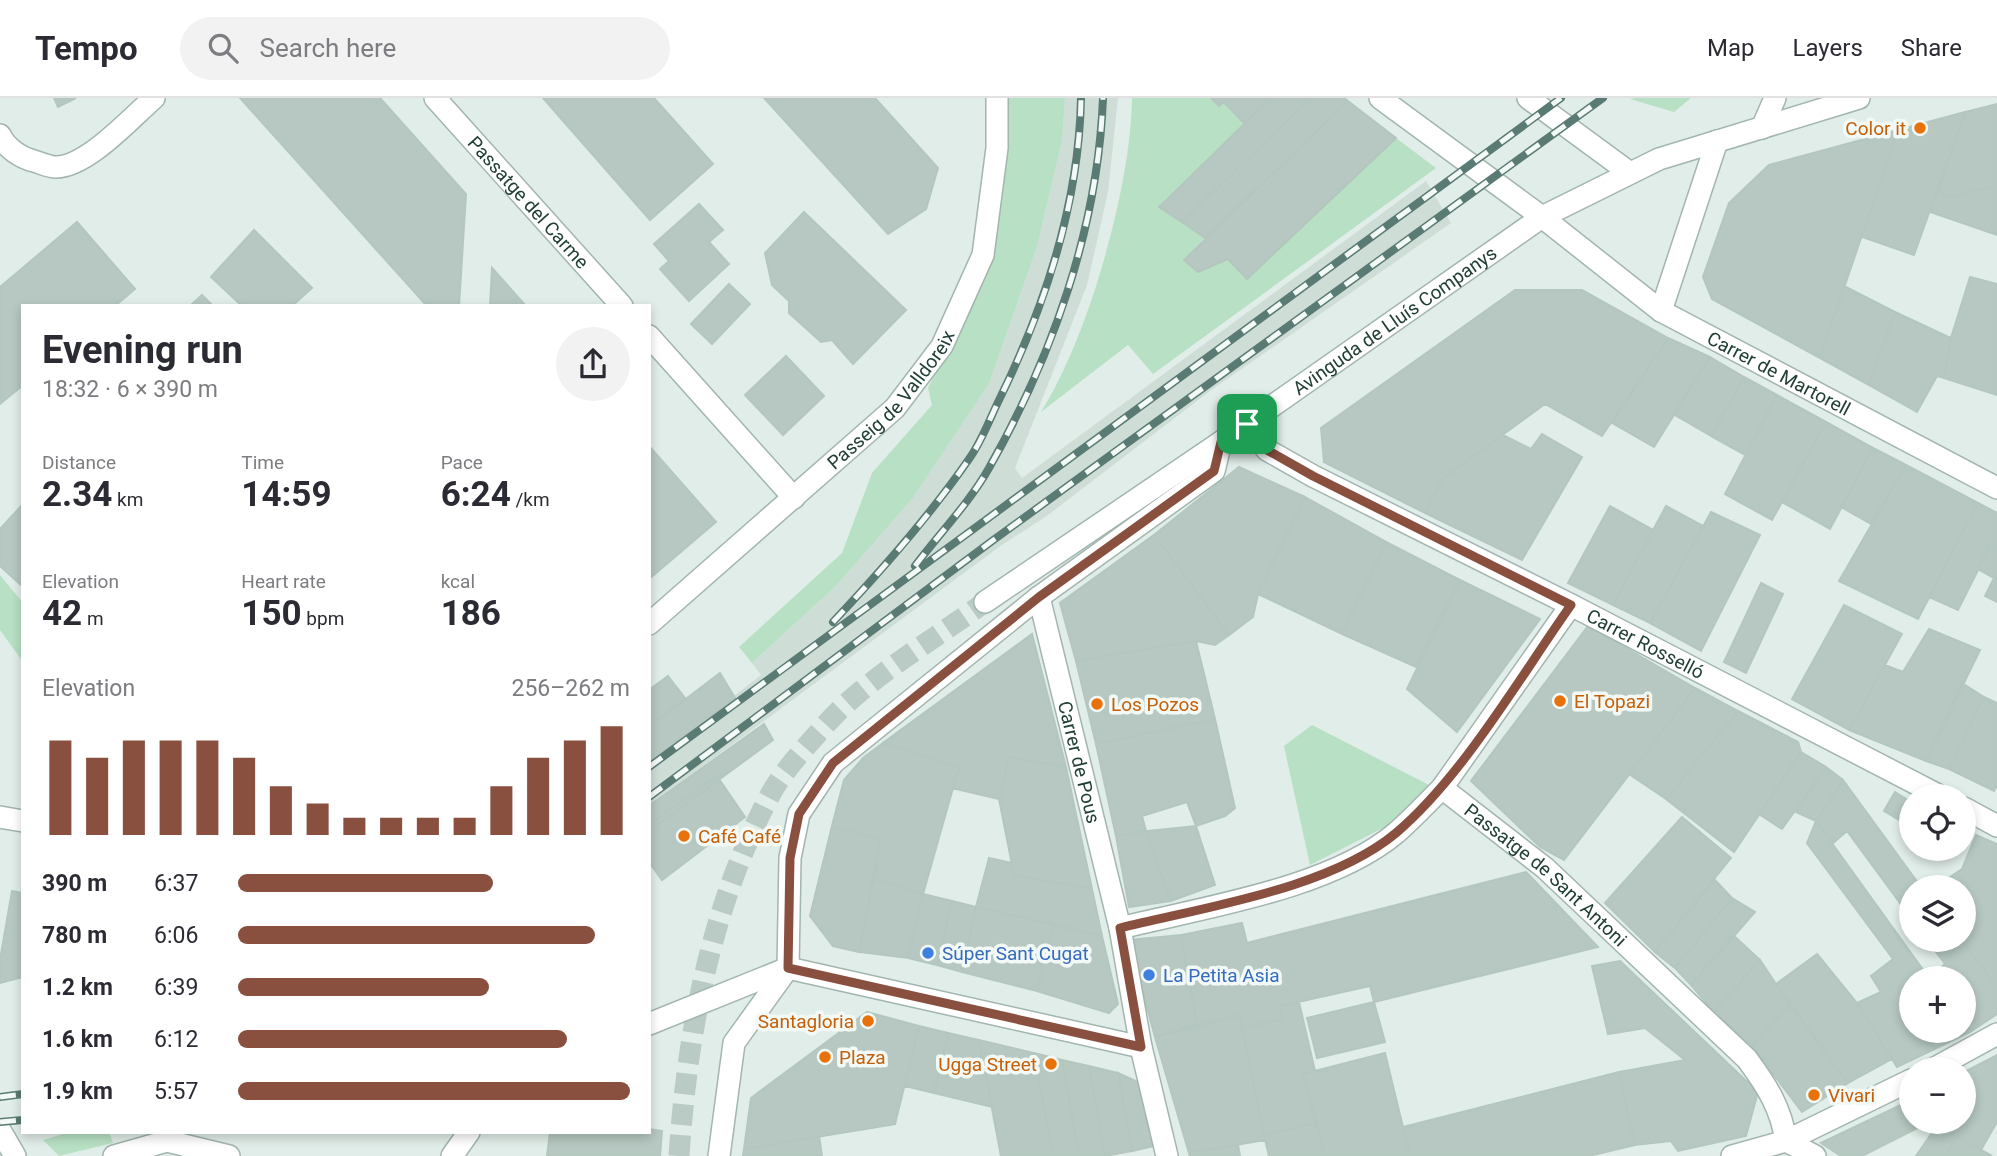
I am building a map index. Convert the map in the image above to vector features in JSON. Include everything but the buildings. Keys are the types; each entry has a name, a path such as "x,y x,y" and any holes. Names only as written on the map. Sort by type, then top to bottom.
{"street":[{"path":"0,135 4,143 26,159 56,167 77,161 95,149 154,98"},
{"name":"Passatge del Carme","path":"435,98 620,304"},
{"name":"Passeig de Valldoreix","path":"651,622 895,408 942,346 983,255 997,149 997,98"},
{"path":"1381,98 1410,98"},
{"name":"Carrer de Martorell","path":"1381,98 1542,217 1661,311 1997,488"},
{"path":"1528,98 1630,173"},
{"path":"1762,128 1775,98"},
{"name":"Avinguda de Lluís Companys","path":"985,602 1221,442 1542,217 1659,159 1859,98"},
{"path":"1661,311 1717,141"},
{"path":"651,339 794,498"},
{"name":"Carrer Rosselló","path":"1247,424 1267,450 1313,476 1571,605 1917,784"},
{"path":"719,1156 734,1043 788,968 790,858 799,814 833,763 1039,597 1214,471 1221,442"},
{"name":"Carrer de Pous","path":"1039,597 1120,928 1141,1047 1167,1156"},
{"path":"1120,928 1284,888 1350,861 1394,834 1442,788 1571,605"},
{"name":"Passatge de Sant Antoni","path":"1442,788 1545,867 1747,1059 1767,1086 1782,1115 1786,1140"},
{"path":"1976,815 1997,826"},
{"path":"0,817 21,821"},
{"path":"651,1023 788,968 1141,1047"},
{"path":"1955,1057 1997,1034"},
{"path":"1732,1156 1786,1140 1899,1086"},
{"path":"0,1130 15,1156"},
{"path":"452,1156 468,1134"},
{"path":"1786,1140 1815,1156"},
{"path":"114,1156 167,1141 229,1156"}],"shaded area":[{"path":"1065,98 1118,98 1108,192 1087,285 1015,468 1022,478 1426,181 1451,223 1210,391 1048,515 999,547 651,805 651,760 761,675 752,663 835,587 913,498 989,384 1037,247 1062,141"}],"green space":[{"path":"1007,98 1065,98 1062,141 1037,247 989,384 913,498 835,587 752,663 739,647 842,553 872,473 932,405 928,388 989,263"},
{"path":"1132,98 1271,98 1159,206 1205,238 1184,259 1198,272 1228,259 1247,279 1396,138 1436,168 1153,374 1128,345 1041,412 1075,344 1104,261 1124,174"},
{"path":"1691,98 1674,112 1630,99"},
{"path":"0,575 21,601 21,659 0,630"},
{"path":"1312,725 1431,786 1389,825 1310,865 1284,746"},
{"path":"63,1134 110,1134 113,1143 59,1156 43,1140"}],"tunnel":[{"path":"679,1156 688,1063 705,972 732,882 769,797 796,758 845,705 883,674 985,602"}],"railway":[{"path":"833,622 938,502 974,452 986,429 1032,326 1057,252 1074,176 1081,98"},
{"path":"915,566 964,506 989,468 1012,425 1052,336 1082,242 1092,195 1103,98"},
{"path":"651,766 1561,98"},
{"path":"651,796 992,541 1603,98"},
{"path":"0,1097 21,1094"},
{"path":"0,1122 21,1120"}],"place":[{"name":"Color it","path":"1920,128"},
{"name":"El Topazi","path":"1560,701"},
{"name":"Los Pozos","path":"1097,704"},
{"name":"Café Café","path":"684,836"},
{"name":"Súper Sant Cugat","path":"928,953"},
{"name":"La Petita Asia","path":"1149,975"},
{"name":"Santagloria","path":"868,1021"},
{"name":"Plaza","path":"825,1057"},
{"name":"Ugga Street","path":"1051,1064"},
{"name":"Vivari","path":"1814,1095"}],"route":[{"path":"1247,424 1267,450 1313,476 1571,605 1442,788 1394,834 1350,861 1284,888 1120,928 1141,1047 788,968 790,858 799,814 833,763 1039,597 1214,471 1221,442 1247,424"}]}
